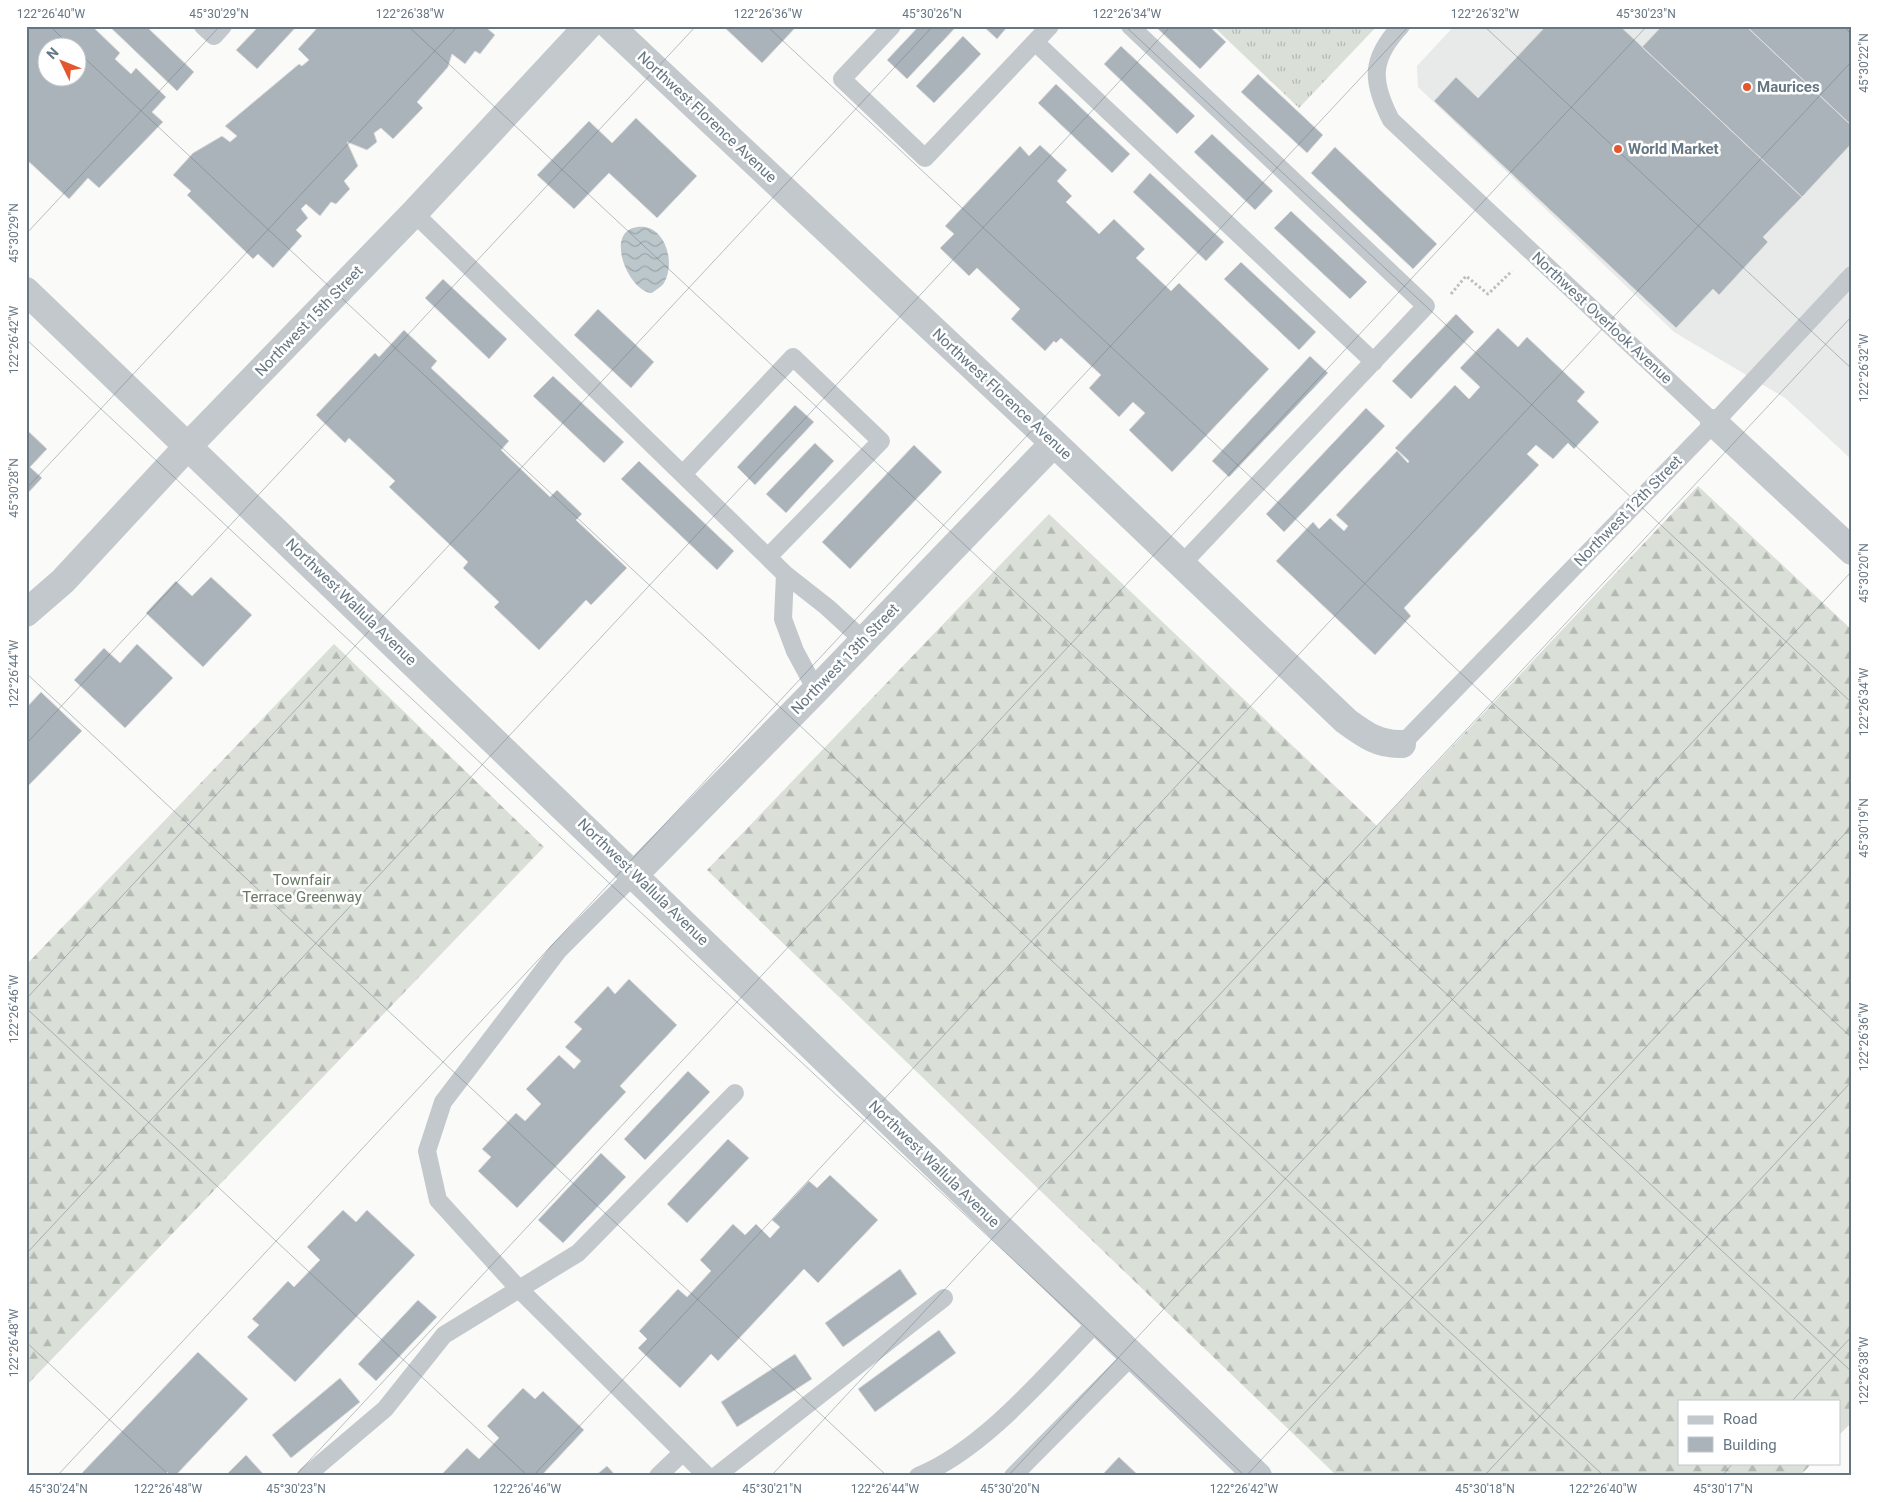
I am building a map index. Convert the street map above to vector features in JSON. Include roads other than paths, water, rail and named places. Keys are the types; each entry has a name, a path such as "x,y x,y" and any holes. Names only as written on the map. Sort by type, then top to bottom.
{"street":[{"name":"Northwest 15th Street","path":"26,613 63,581 188,446 414,213 588,26"},
{"name":"Northwest Florence Avenue","path":"610,26 1054,443 1346,721 1373,740 1387,745 1402,744"},
{"name":"Northwest Wallula Avenue","path":"26,291 635,874 1258,1476"},
{"name":"Northwest Overlook Avenue","path":"1714,422 1852,551"},
{"name":"Northwest 13th Street","path":"635,874 816,690 1054,443"}],"lane":[{"path":"203,26 214,36 223,26"},
{"path":"892,26 842,79 924,158 1050,26"},
{"path":"1130,26 1426,306 1181,565"},
{"name":"Northwest Overlook Avenue","path":"1401,26 1390,38 1379,57 1375,72 1379,97 1391,120 1714,422"},
{"path":"1036,42 1374,362"},
{"path":"414,213 785,574 827,607 863,640"},
{"name":"Northwest 12th Street","path":"1402,744 1714,422 1852,275"},
{"path":"683,474 794,357 881,441 768,556"},
{"path":"785,574 783,619 795,651 816,690"},
{"path":"635,874 558,951 443,1102 427,1151 438,1200 519,1289 707,1476"},
{"path":"306,1476 385,1409 444,1335 578,1253 735,1093"},
{"path":"716,1476 944,1298"},
{"path":"918,1476 954,1457 996,1423 1098,1321"},
{"path":"1013,1476 1133,1355"},
{"path":"658,1476 682,1453"}],"water":[{"path":"645,227 653,230 664,241 669,258 669,267 664,283 652,293 643,290 634,282 622,258 621,246 624,235 631,229"}],"place":[{"name":"Maurices","path":"1747,87"},
{"name":"World Market","path":"1618,149"}],"park label":[{"name":"Townfair Terrace Greenway","path":"302,888"}]}
